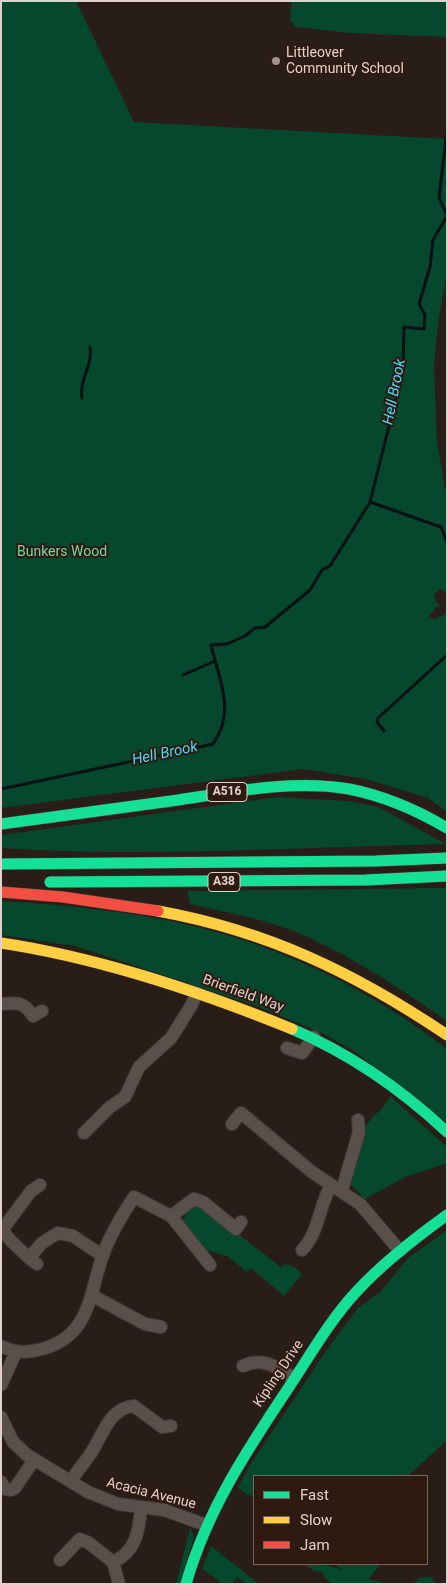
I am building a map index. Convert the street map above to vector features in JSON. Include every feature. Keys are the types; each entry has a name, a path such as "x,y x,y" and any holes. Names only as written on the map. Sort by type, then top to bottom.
{"main road":[{"name":"A516","path":"1,824 231,791 304,785 339,787 377,795 412,808 447,828"},
{"name":"A38","path":"1,864 376,861 447,858"},
{"name":"A38","path":"40,882 366,880 447,876"},
{"path":"1,881 21,882"},
{"path":"1,892 74,897 132,904 206,919 277,942 348,974 393,999 447,1036"},
{"name":"Brierfield Way","path":"1,943 34,947 98,961 197,994 314,1038 355,1059 398,1088 447,1132"},
{"name":"Kipling Drive","path":"186,1584 206,1524 254,1440 347,1302 400,1251 447,1216"}],"street":[{"path":"84,1133 110,1107 125,1097 139,1067 171,1038 197,994"},
{"path":"1,1004 19,1003 26,1006 33,1016 42,1012"},
{"path":"287,1048 302,1053 314,1038"},
{"path":"232,1124 241,1113 312,1172 337,1188 371,1216 400,1251"},
{"path":"302,1250 309,1244 323,1200 337,1188 359,1132 358,1120"},
{"path":"40,1185 31,1191 2,1230 11,1241 33,1261 42,1243 58,1233 73,1236 91,1250 103,1256"},
{"path":"1,1346 16,1352 37,1350 63,1340 83,1318 93,1296 103,1256 134,1197 171,1216 210,1265"},
{"path":"171,1216 194,1199 202,1202 236,1229 242,1222"},
{"path":"93,1296 144,1324 161,1328"},
{"path":"1,1384 16,1352"},
{"path":"243,1366 251,1362 266,1362 294,1378"},
{"path":"71,1481 91,1453 109,1421 123,1408 134,1406 162,1427 170,1426"},
{"name":"Acacia Avenue","path":"1,1417 13,1442 34,1460 107,1500 141,1508 164,1510 206,1524"},
{"path":"1,1482 5,1488 11,1490 15,1488 34,1460"},
{"path":"113,1562 129,1551 135,1540 141,1508"},
{"path":"60,1560 80,1540 89,1543 113,1562 119,1584"}],"green space":[{"name":"Bunkers Wood","path":"1,1 76,1 134,122 447,139 447,272 438,323 434,366 437,442 447,500 447,592 439,589 434,595 435,600 440,606 436,607 428,618 436,619 447,613 447,812 428,798 366,779 303,769 1,808"},
{"path":"292,1 447,1 447,37 349,33 296,27 290,20"},
{"path":"278,797 348,801 378,807 446,844 168,852 57,851 1,848 1,835"},
{"path":"447,888 447,1021 391,983 332,949 279,926 190,904 187,891"},
{"path":"1,901 97,909 193,926 260,946 326,974 389,1009 447,1049 447,1123 354,1051 322,1033 259,1007 75,946 1,935"},
{"path":"390,1096 447,1147 447,1165 445,1164 405,1177 365,1199 351,1185 355,1155 365,1127 385,1105"},
{"path":"195,1205 203,1207 281,1267 285,1264 295,1267 302,1274 284,1296 251,1268 247,1272 227,1256 206,1250 183,1221 186,1212"},
{"path":"447,1230 447,1440 409,1475 253,1475 253,1497 238,1488 250,1465 326,1351 358,1308 380,1292 408,1258"},
{"path":"190,1528 194,1537 180,1584 176,1584"},
{"path":"211,1546 259,1584 247,1584 237,1577 232,1584 220,1584 219,1581 202,1569"},
{"path":"305,1565 326,1565 343,1570 336,1565 380,1565 368,1579 388,1584 332,1584 324,1577 323,1572 315,1571"},
{"path":"430,1577 435,1582 434,1584 412,1584 420,1578"}],"waterway":[{"name":"Hell Brook","path":"370,502 403,370 404,327 424,329 425,315 419,304 430,267 433,240 447,216 439,197 447,131"},
{"path":"82,398 82,385 90,360 90,347"},
{"name":"Hell Brook","path":"1,789 213,744 220,732 225,708 224,695 211,645 227,644 245,636 255,628 265,627 310,590 322,570 330,566 370,502 441,527 447,542"},
{"path":"384,731 377,722 378,718 447,655"},
{"path":"183,675 215,661"}],"traffic: fast":[{"path":"1,824 259,788 327,786 349,789 387,799 447,828"},
{"path":"1,864 376,861 447,858"},
{"path":"50,882 366,880 447,876"},
{"path":"292,1029 334,1049 374,1073 447,1132"},
{"path":"186,1584 205,1531 230,1481 258,1434 329,1325 347,1302 378,1270 447,1215"}],"traffic: slow":[{"path":"158,911 237,930 309,957 378,992 447,1035"},
{"path":"1,943 76,957 149,977 292,1029"}],"traffic: jam":[{"path":"1,892 63,897 158,911"}],"place":[{"name":"Littleover Community School","path":"276,61"}]}
